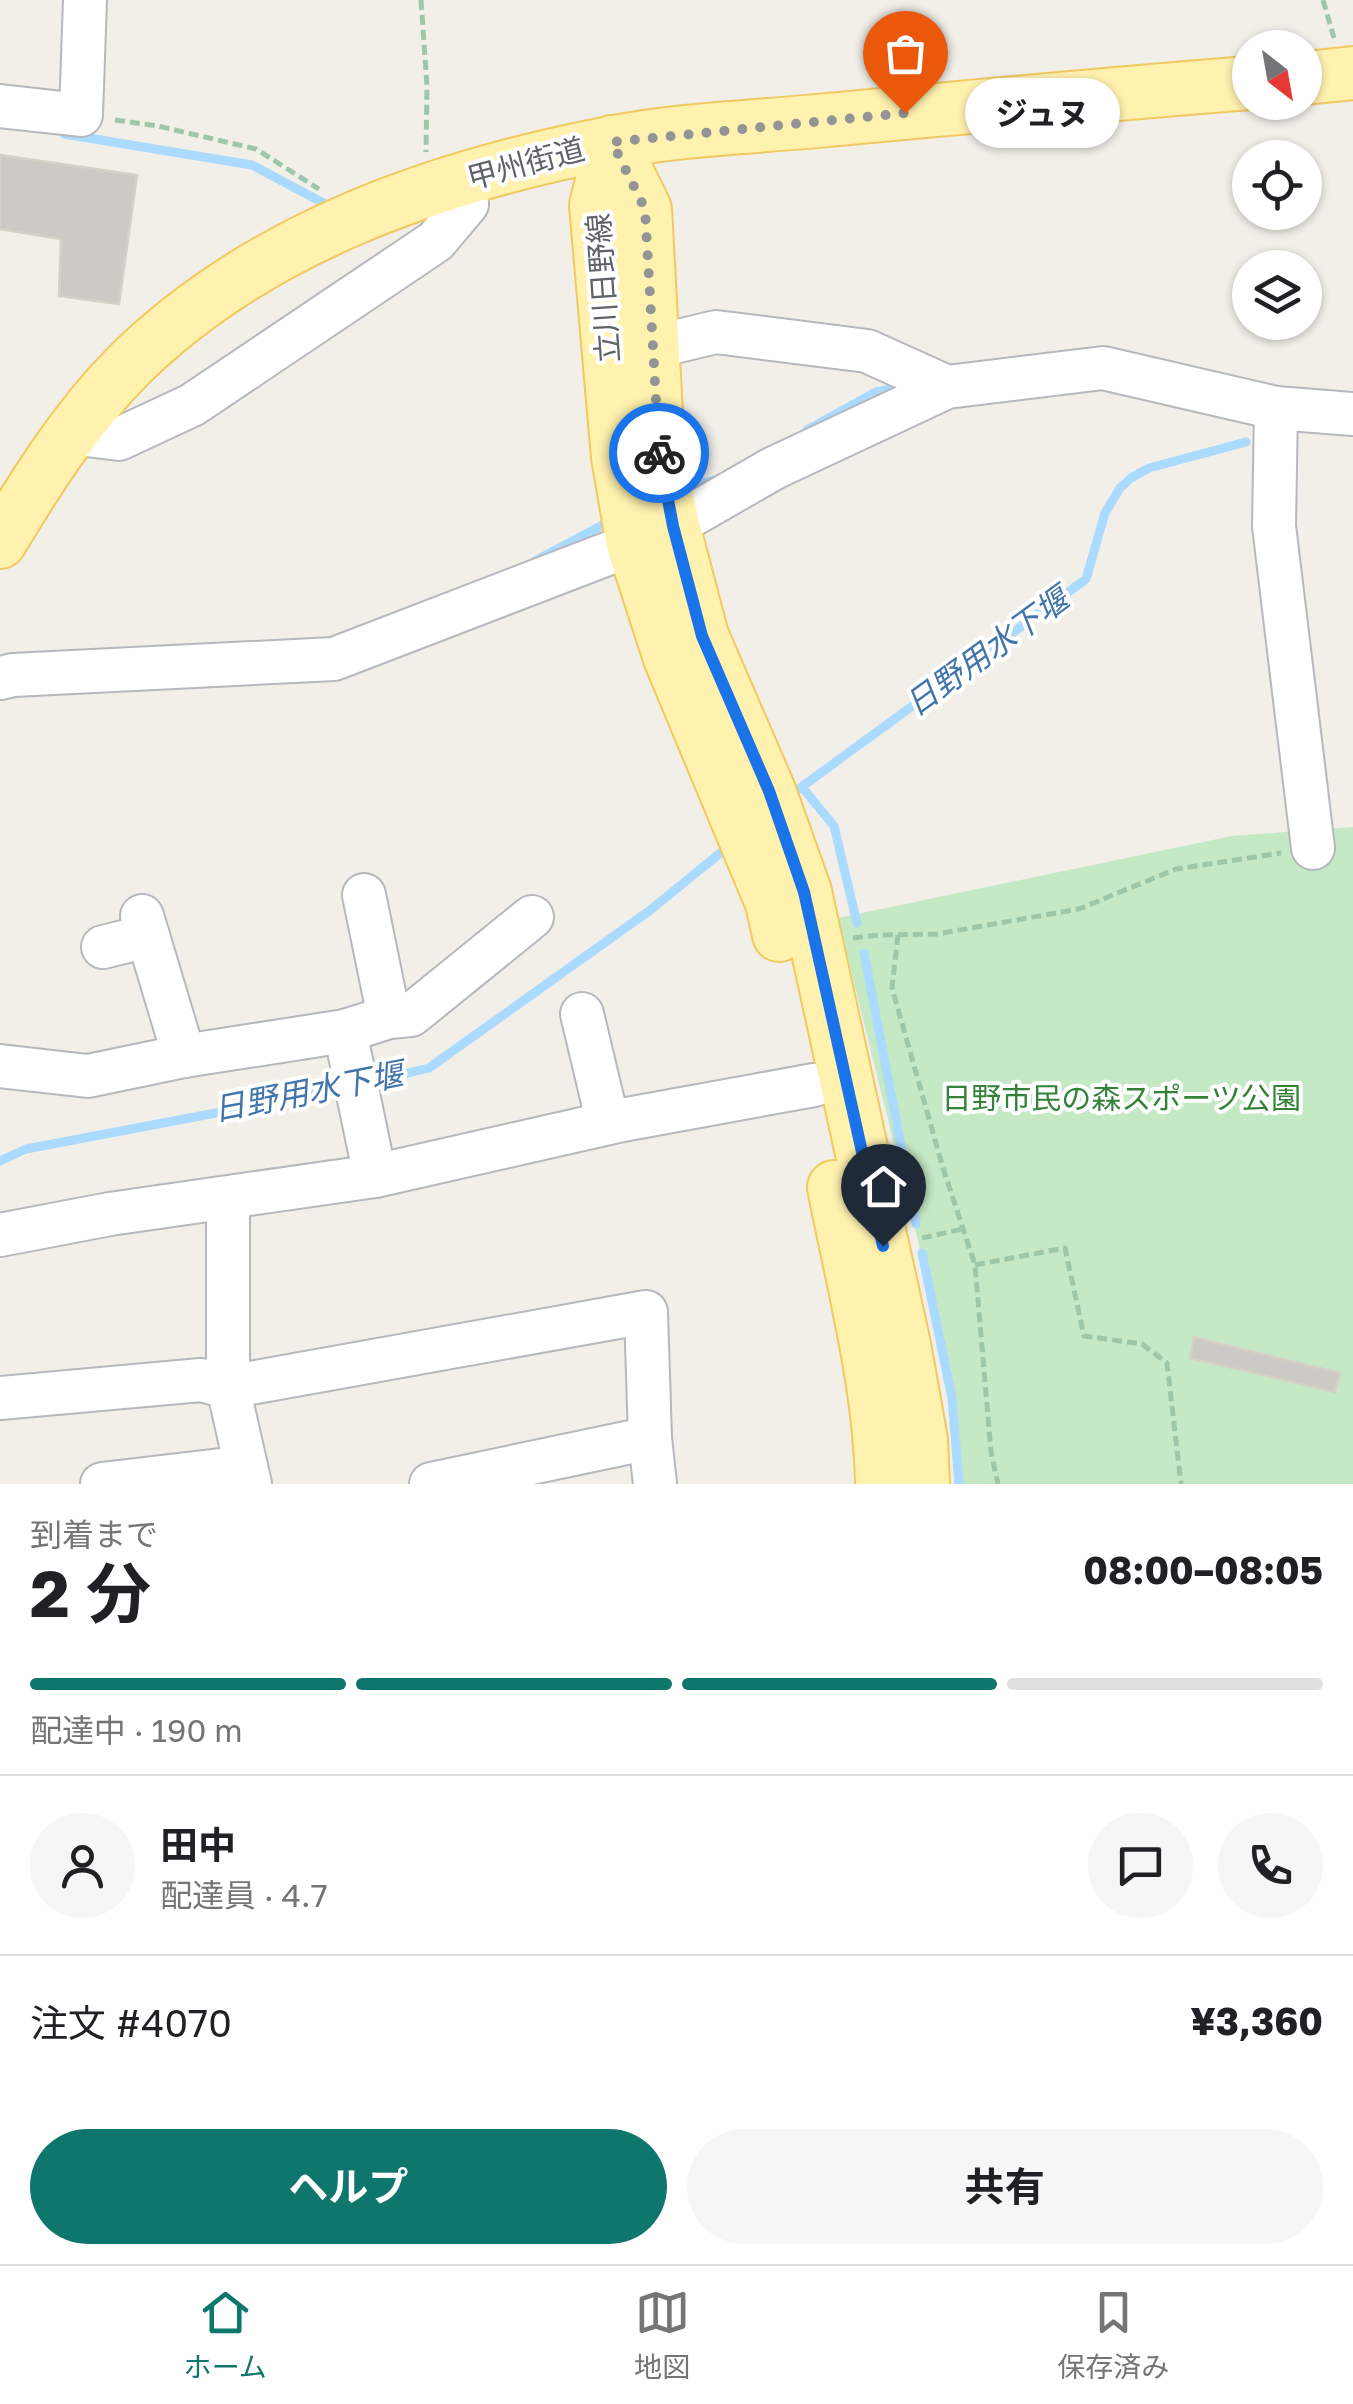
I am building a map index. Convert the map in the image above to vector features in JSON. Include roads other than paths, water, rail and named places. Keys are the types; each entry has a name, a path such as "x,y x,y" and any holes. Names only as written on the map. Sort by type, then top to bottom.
{"main road":[{"path":"1322,76 1353,73"},
{"name":"甲州街道","path":"0,542 16,494 130,365 184,317 259,264 360,214 516,164 612,142 1232,84"},
{"name":"立川日野線","path":"612,142 645,209 658,450 653,535"},
{"name":"立川日野線","path":"612,142 596,205 618,457 769,791 814,1085 867,1354 882,1448 882,1484"},
{"name":"立川日野線","path":"788,897 904,1345 921,1440 922,1484"}],"street":[{"path":"0,106 80,115 85,0"},
{"path":"72,433 118,440 192,406 436,241 468,204 447,185"},
{"path":"653,347 716,332 867,351 947,387"},
{"path":"0,678 334,659 653,535 774,468 947,387 1103,368 1276,408 1353,414"},
{"path":"1276,408 1274,526 1312,848"},
{"path":"364,895 389,1017"},
{"path":"0,1066 88,1076 184,1056 345,1031 389,1017 411,1015 532,916"},
{"path":"103,947 145,926 184,1056"},
{"path":"582,1014 608,1123"},
{"path":"345,1031 375,1176"},
{"path":"0,1234 375,1176 608,1123 814,1085"},
{"path":"102,1484 248,1475 228,1388 228,1198"},
{"path":"0,1398 201,1380 228,1388 646,1312 655,1484"},
{"path":"449,1482 650,1438"}],"waterway":[{"path":"64,134 252,165 331,207"},
{"name":"日野用水下堰","path":"807,430 876,392 901,387"},
{"name":"日野用水下堰","path":"796,791 1086,579 1105,513 1131,478 1149,468 1246,442"},
{"name":"日野用水下堰","path":"687,489 714,480"},
{"name":"日野用水下堰","path":"535,561 612,520"},
{"path":"802,787 834,826 857,923"},
{"name":"日野用水下堰","path":"367,1083 429,1068 649,911 729,846"},
{"path":"864,953 916,1224"},
{"name":"日野用水下堰","path":"0,1161 26,1149 348,1088"},
{"path":"922,1253 952,1398 959,1484"}],"place":[{"name":"ジュヌ","path":"905,113"}],"park label":[{"name":"日野市民の森スポーツ公園","path":"1121,1099"}]}
